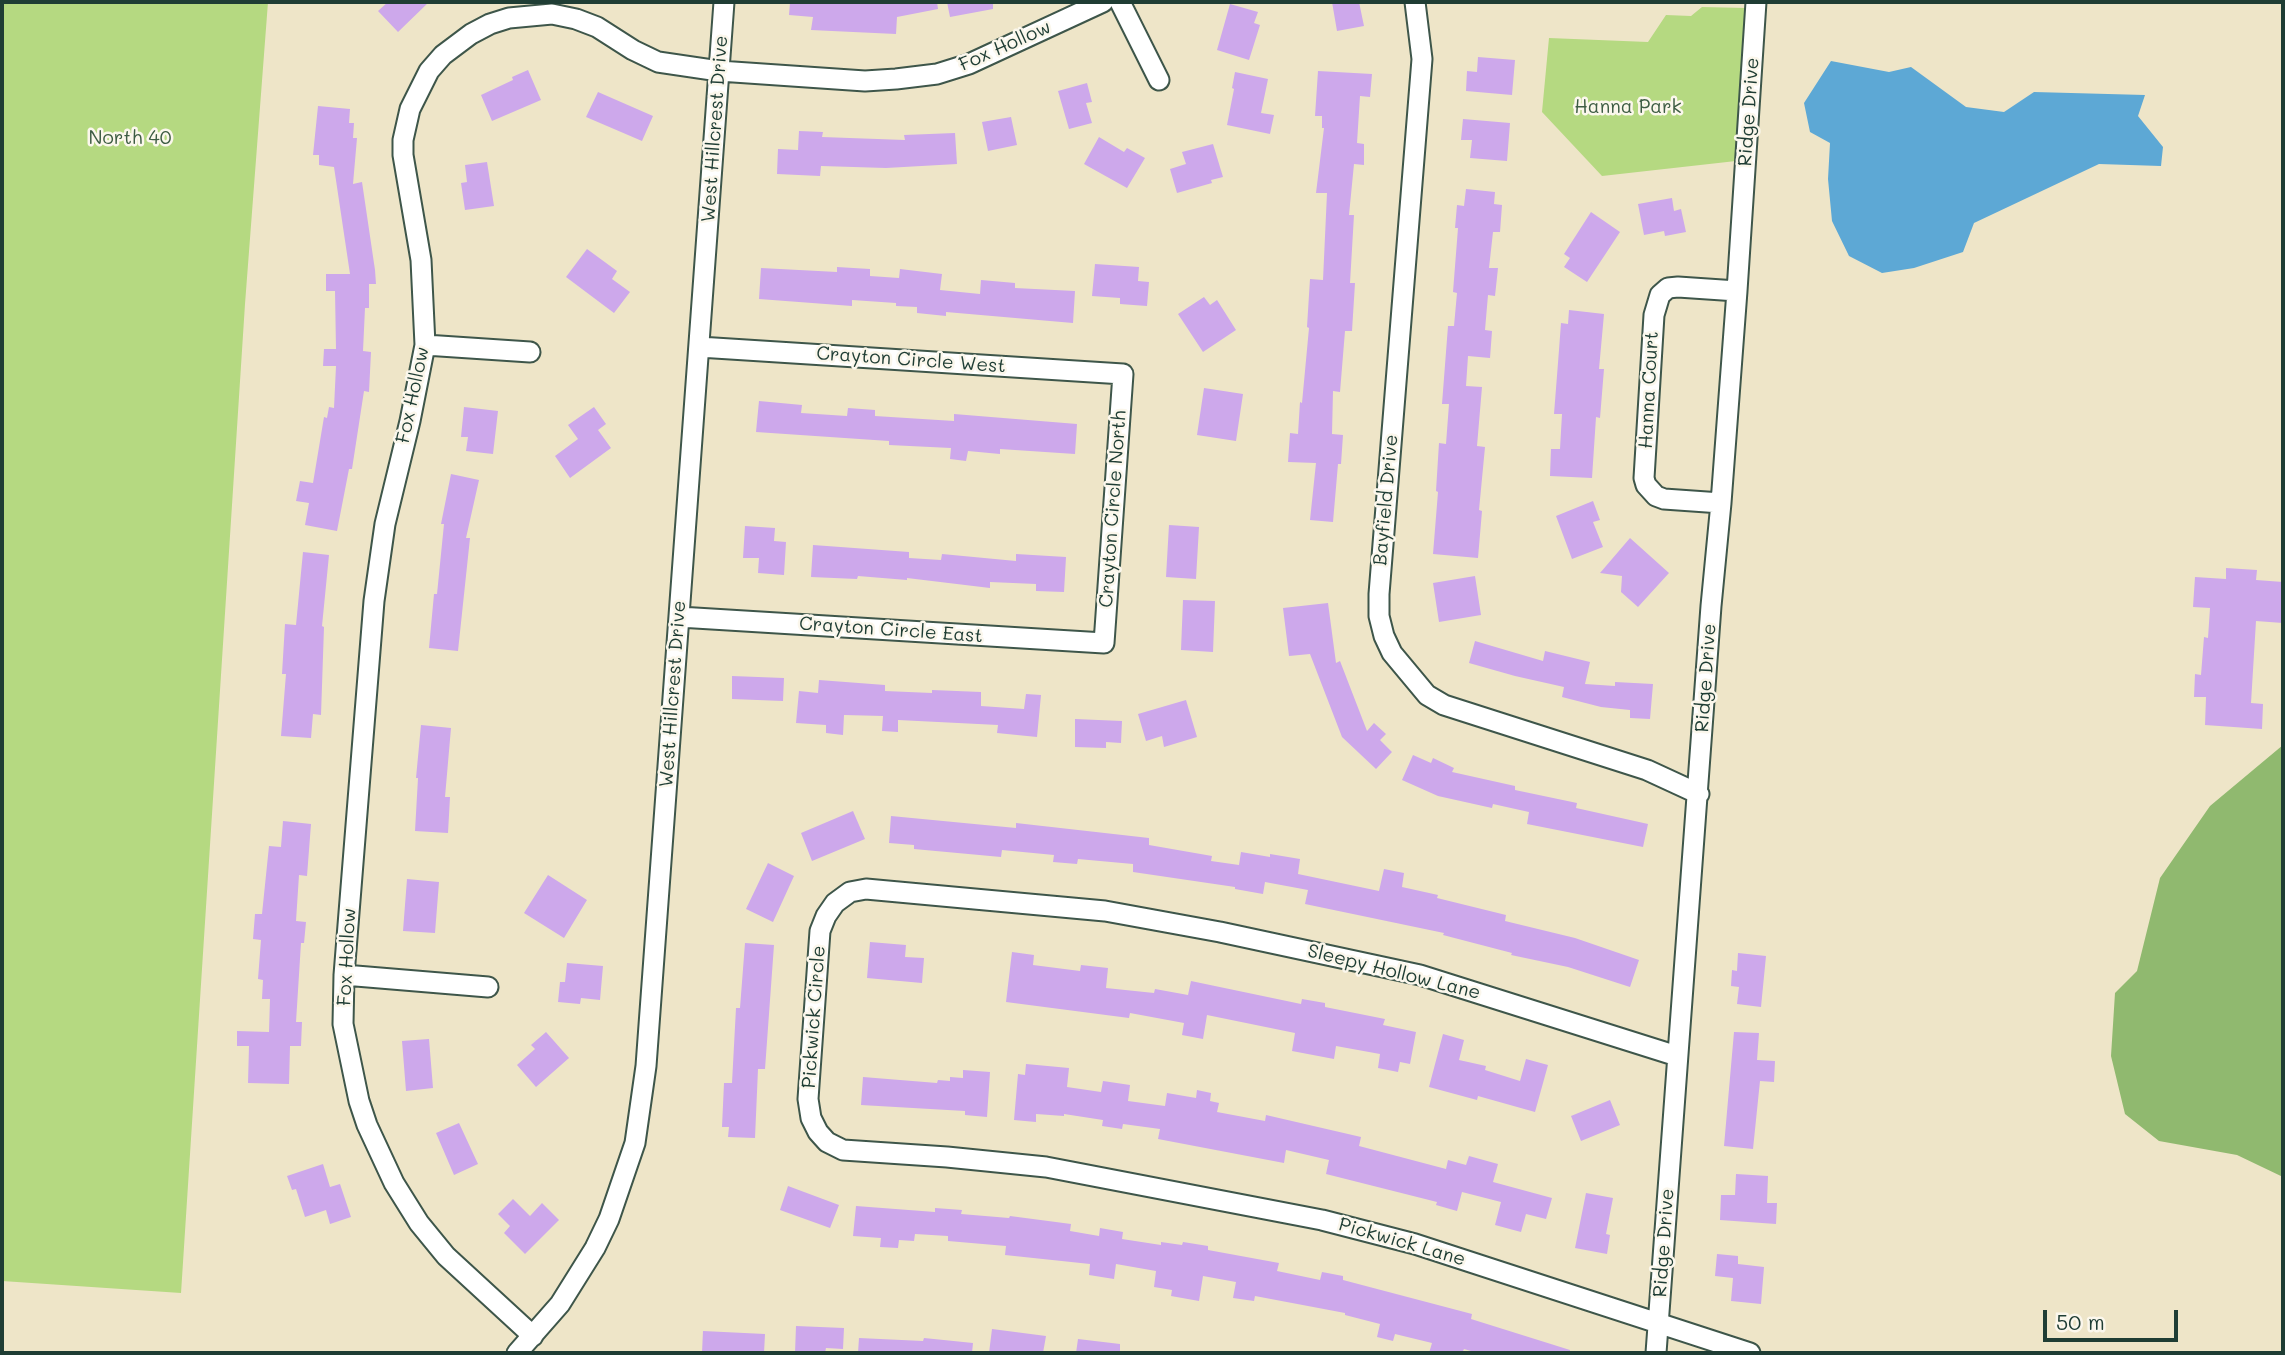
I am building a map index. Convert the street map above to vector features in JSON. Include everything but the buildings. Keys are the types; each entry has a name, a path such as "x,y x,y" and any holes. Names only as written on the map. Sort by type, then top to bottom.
{"street":[{"name":"West Hillcrest Drive","path":"517,1353 567,1293 596,1248 635,1143 646,1066 724,2"},
{"name":"Fox Hollow","path":"533,1336 446,1256 419,1223 394,1183 366,1125 352,1075 343,1024 344,975 374,601 385,524 425,345 421,260 403,155 403,140 410,109 420,86 443,55 471,34 509,18 552,14 576,19 597,27 658,62 719,71 865,80 937,74 970,64 1103,2"},
{"path":"1120,2 1159,80"},
{"name":"Bayfield Drive","path":"1415,2 1422,59 1378,594 1379,616 1384,636 1392,653 1427,695 1444,705 1647,770 1699,794"},
{"name":"Ridge Drive","path":"1656,1353 1737,291 1756,2"},
{"name":"Hanna Court","path":"1721,503 1664,499 1656,496 1646,485 1644,478 1654,315 1660,295 1668,289 1678,287 1737,291"},
{"path":"425,345 530,352"},
{"name":"Crayton Circle West","path":"699,346 1123,374"},
{"name":"Crayton Circle North","path":"1104,643 1123,374"},
{"name":"Crayton Circle East","path":"679,617 1104,643"},
{"name":"Pickwick Circle","path":"1046,1167 843,1150 827,1142 811,1118 808,1100 820,931 835,903 850,891 866,889 1105,911"},
{"name":"Sleepy Hollow Lane","path":"1105,911 1220,932 1420,975 1677,1056"},
{"path":"344,975 488,987"},
{"name":"Pickwick Lane","path":"1046,1167 1322,1220 1415,1244 1750,1353"}],"green space":[{"name":"North 40","path":"2,2 268,2 245,304 181,1293 2,1281"},
{"name":"Hanna Park","path":"1702,7 1746,8 1736,161 1602,176 1542,112 1549,38 1648,42 1666,15 1691,16"},
{"path":"2283,745 2283,1177 2237,1155 2159,1141 2125,1114 2111,1056 2115,993 2137,971 2160,878 2210,806"}],"water":[{"path":"1831,61 1889,72 1911,67 1966,107 2004,112 2034,92 2145,95 2138,116 2163,147 2161,166 2099,164 1974,223 1963,252 1914,268 1882,273 1849,256 1832,221 1828,179 1830,143 1810,132 1804,103"}]}
